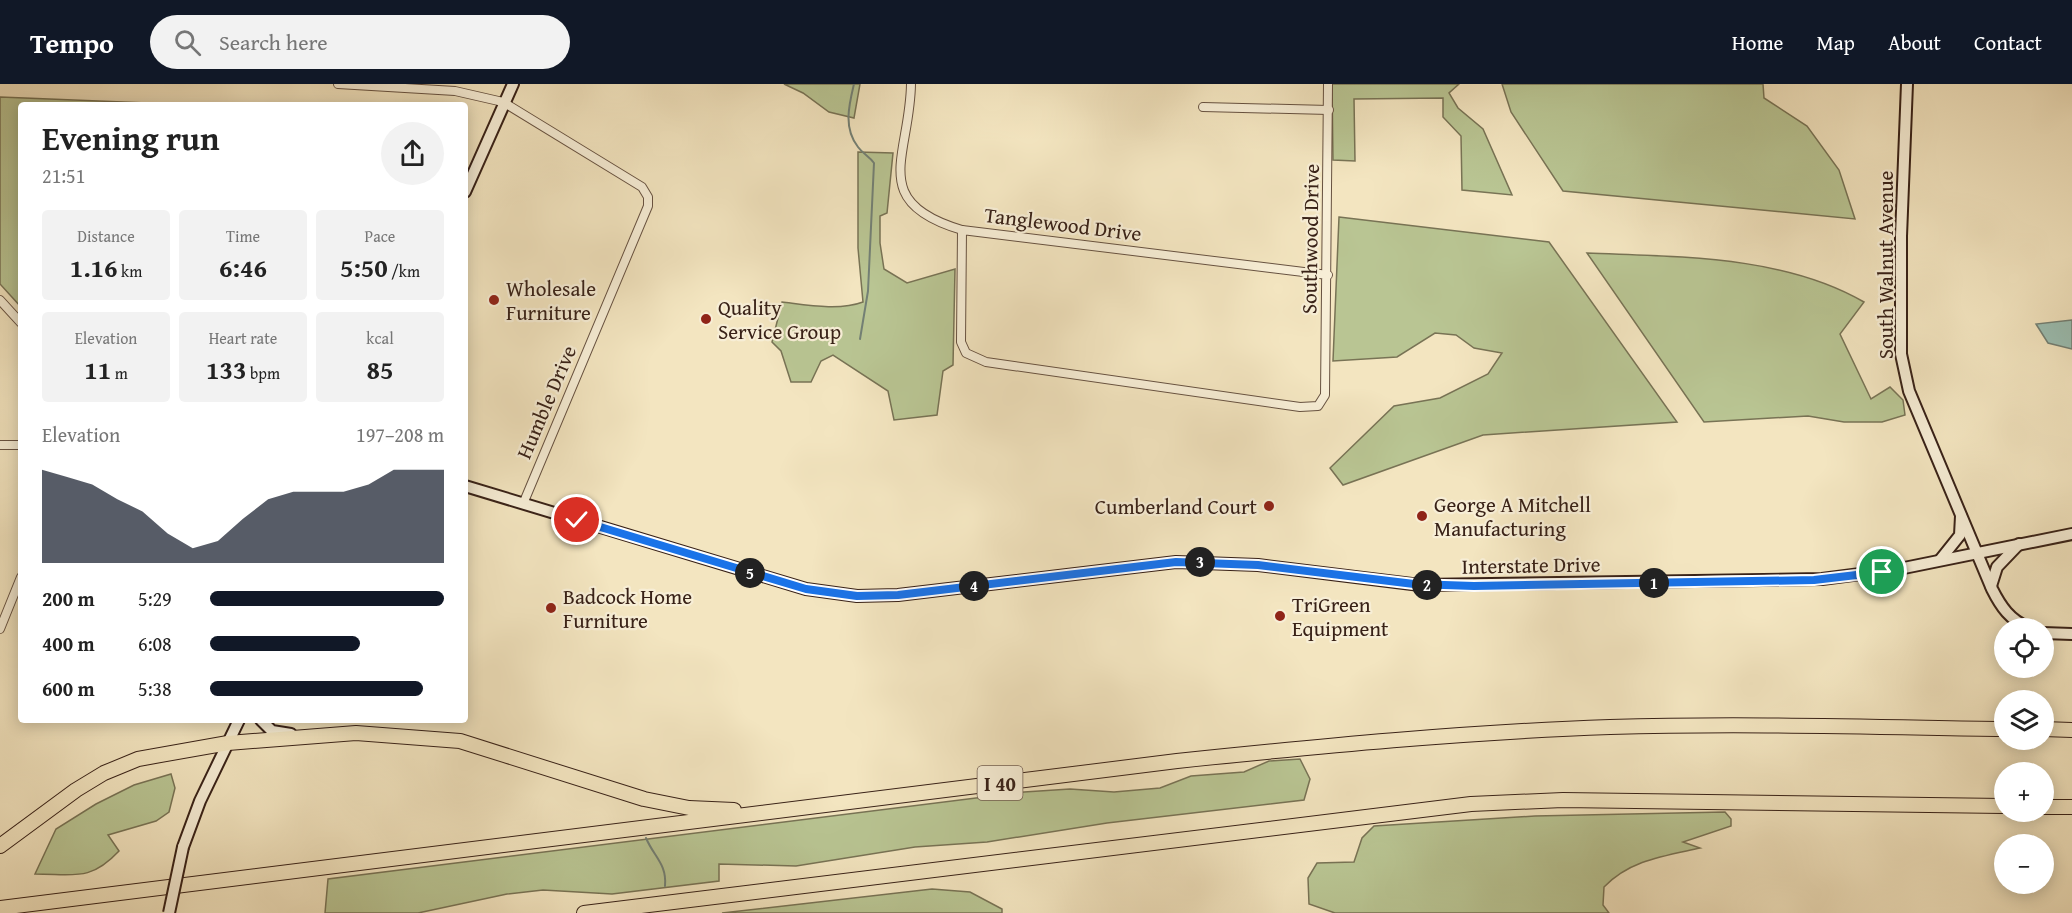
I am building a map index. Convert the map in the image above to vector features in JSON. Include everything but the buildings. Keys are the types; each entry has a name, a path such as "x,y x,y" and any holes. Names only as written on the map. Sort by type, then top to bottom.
{"highway":[{"name":"I 40","path":"0,908 1177,761 1451,735 1609,727 1748,725 1994,729"},
{"path":"2054,729 2072,730"},
{"path":"0,846 76,790 104,773 138,759 228,743 356,733 459,741 644,799 689,808 775,811"},
{"path":"584,913 1472,804 1563,800 1994,806"},
{"path":"2054,807 2072,807"}],"main road":[{"path":"468,185 503,102 513,84"},
{"name":"South Walnut Avenue","path":"1907,84 1901,246 1901,354 1909,391 1991,587 2002,608 2011,618"},
{"name":"Interstate Drive","path":"468,487 806,589 857,596 898,595 1176,562 1258,565 1414,584 1474,586 1822,579 1861,576 2072,534"},
{"path":"1940,560 1960,535 1960,510"},
{"path":"1991,587 1997,567 2019,544"},
{"path":"2054,633 2072,634"},
{"path":"169,913 183,847 200,801 238,723"},
{"path":"264,723 272,731 309,738"}],"street":[{"name":"Humble Drive","path":"338,84 455,91 503,102 642,187 648,197 648,206 522,504"},
{"path":"911,84 908,122 899,173 901,188 909,202 934,222 962,230"},
{"name":"Southwood Drive","path":"1325,395 1328,275 1328,84"},
{"path":"1203,107 1329,110"},
{"name":"Tanglewood Drive","path":"1325,395 1318,406 1300,407 976,359 966,353 959,327 962,230 1328,275"},
{"path":"0,300 18,320"},
{"path":"0,445 18,445"},
{"path":"0,629 18,584"}],"green space":[{"path":"784,84 860,84 854,118 829,112 803,93"},
{"path":"1332,84 1459,84 1449,93 1458,108 1483,129 1512,195 1462,190 1461,136 1443,117 1443,98 1354,99 1355,161 1333,160"},
{"path":"1502,84 1763,84 1764,98 1807,126 1839,170 1855,219 1563,191 1511,112"},
{"path":"0,97 123,102 18,102 18,304 0,284"},
{"path":"858,152 893,153 887,213 880,216 880,243 884,269 907,283 955,269 953,365 943,371 937,415 894,420 888,391 833,355 821,361 811,382 791,382 781,351 772,342 782,302 833,307 863,302 858,248"},
{"path":"1339,217 1549,242 1677,422 1483,435 1343,485 1330,468 1394,406 1440,398 1488,374 1502,353 1474,348 1456,335 1435,333 1397,357 1333,361"},
{"path":"1587,253 1693,258 1765,267 1799,275 1833,287 1864,302 1840,334 1871,399 1890,387 1903,400 1905,415 1882,422 1844,422 1808,416 1704,422"},
{"path":"1300,759 1310,779 1304,800 1107,823 987,842 915,847 796,866 719,864 719,881 612,894 543,890 507,894 418,913 325,913 328,879 1024,792 1070,789 1114,792 1160,788 1191,776 1244,772 1269,761"},
{"path":"171,774 175,788 169,812 156,821 108,835 119,851 109,861 99,868 81,874 35,874 56,829 96,804 134,785"},
{"path":"1725,812 1731,819 1731,826 1683,842 1700,848 1648,860 1614,878 1604,887 1603,905 1609,913 1335,913 1309,904 1308,878 1317,863 1354,862 1362,838 1374,826 1535,816"},
{"path":"932,889 970,892 1002,909 1002,913 722,913"}],"water":[{"path":"2072,320 2072,349 2048,343 2036,324"}],"waterway":[{"path":"854,84 849,108 850,132 858,147 874,163 868,291 860,339"},
{"path":"646,838 662,866 665,886"}],"place":[{"name":"Wholesale Furniture","path":"494,300"},
{"name":"Quality Service Group","path":"706,319"},
{"name":"Cumberland Court","path":"1269,506"},
{"name":"George A Mitchell Manufacturing","path":"1422,516"},
{"name":"Badcock Home Furniture","path":"551,608"},
{"name":"TriGreen Equipment","path":"1280,616"}],"route":[{"path":"577,520 806,589 857,596 898,595 1176,562 1258,565 1414,584 1474,586 1814,580 1882,572"}]}
